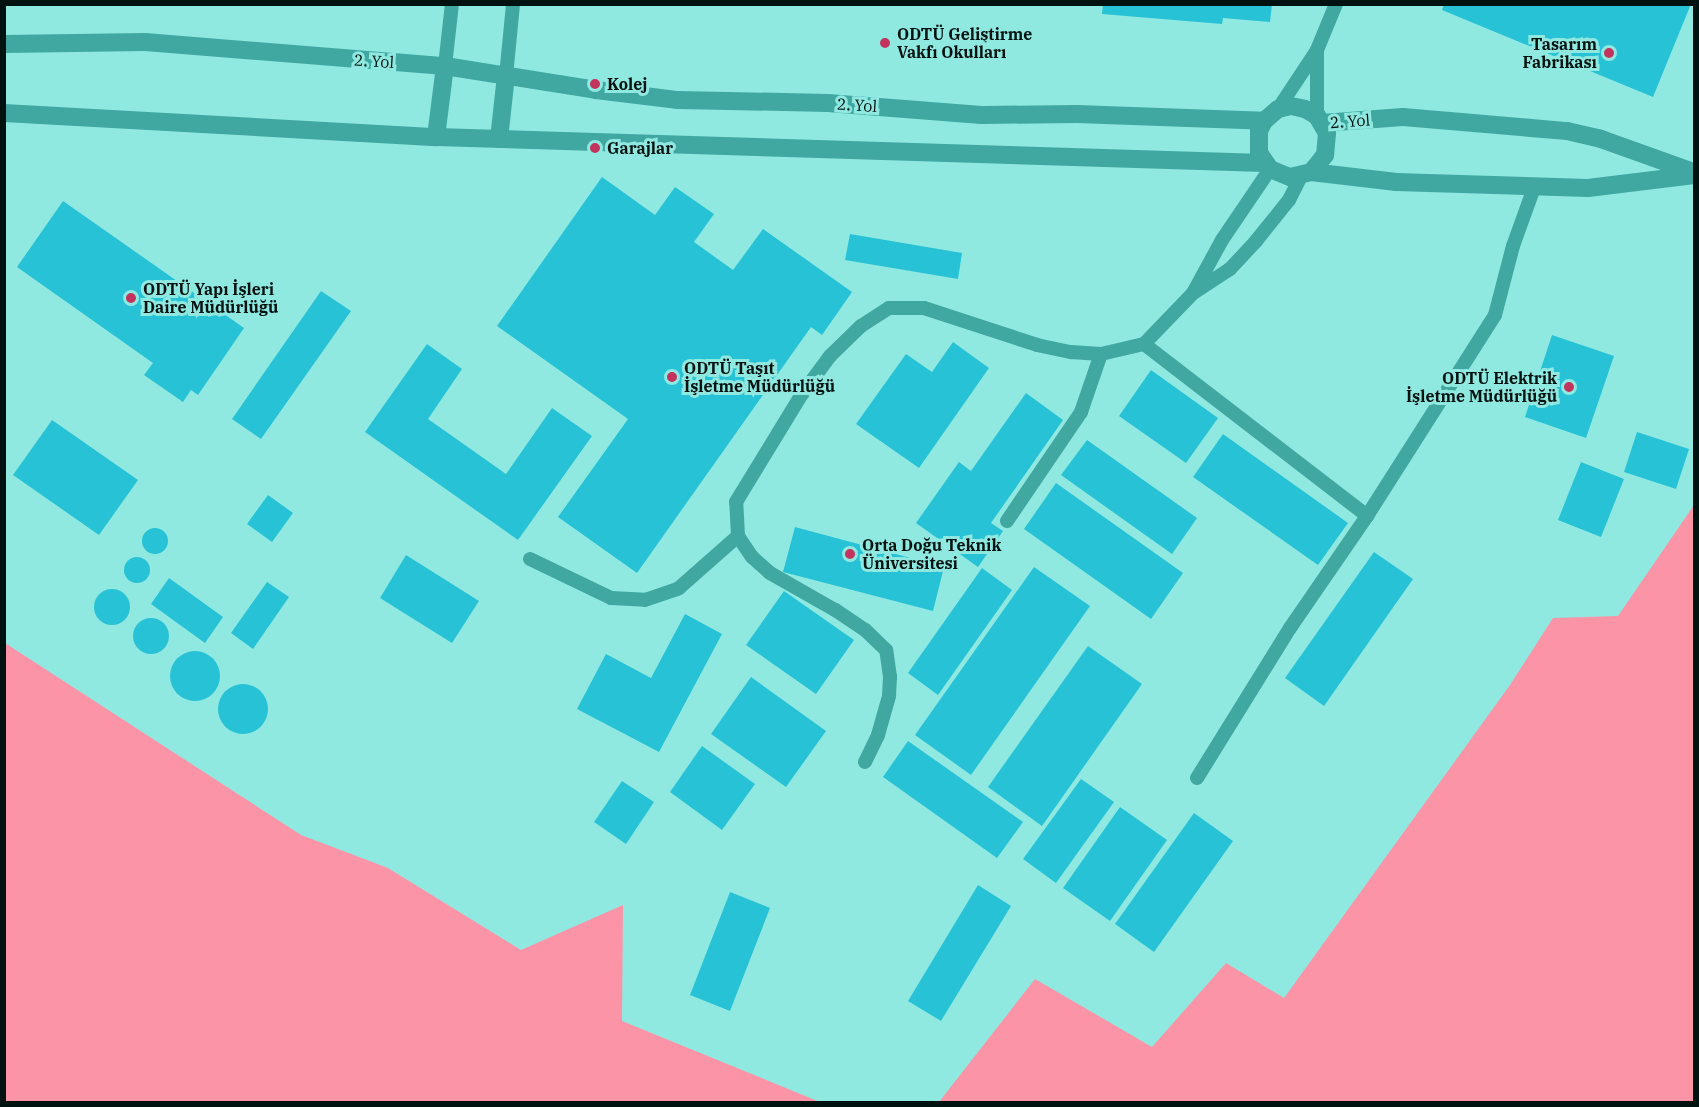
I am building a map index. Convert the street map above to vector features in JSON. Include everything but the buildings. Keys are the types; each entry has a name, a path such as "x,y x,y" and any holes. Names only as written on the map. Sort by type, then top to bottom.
{"street":[{"name":"2. Yol","path":"4,44 145,42 445,66 678,100 828,103 982,115 1271,115 1291,106 1305,109 1319,119 1403,117 1567,131 1600,139 1695,174"},
{"path":"436,137 445,66"},
{"path":"499,139 506,76"},
{"name":"2. Yol","path":"4,113 436,137 1267,166 1279,175 1306,174 1396,182 1588,188 1695,174"},
{"path":"1267,166 1257,142 1271,115"},
{"path":"1306,174 1325,155 1328,144 1319,119"}],"lane":[{"path":"445,66 452,4"},
{"path":"506,76 513,4"},
{"path":"1271,115 1317,50 1336,4"},
{"path":"1317,50 1319,119"},
{"path":"1193,293 1267,166"},
{"path":"865,762 878,735 890,696 886,650 865,630 835,610 770,573 752,557 738,536 736,502 802,394 838,349 861,326 889,308 924,308 1038,345 1101,354 1144,344 1193,293 1230,269 1289,200 1306,174"},
{"path":"1197,778 1290,628 1367,516 1495,315 1513,246 1535,185"},
{"path":"1144,344 1367,516"},
{"path":"1007,521 1081,412 1101,354"},
{"path":"530,558 611,598 645,600 679,588 738,536"}],"shaded area":[{"path":"1694,505 1694,1102 939,1102 1035,979 1152,1047 1226,963 1284,998 1510,685 1553,618 1618,616"},
{"path":"5,643 301,835 388,868 521,950 623,905 622,1021 820,1102 5,1102"}],"place":[{"name":"ODTÜ Geliştirme Vakfı Okulları","path":"885,43"},
{"name":"Tasarım Fabrikası","path":"1609,53"},
{"name":"Kolej","path":"595,84"},
{"name":"Garajlar","path":"595,148"},
{"name":"ODTÜ Yapı İşleri Daire Müdürlüğü","path":"131,298"},
{"name":"ODTÜ Taşıt İşletme Müdürlüğü","path":"672,377"},
{"name":"ODTÜ Elektrik İşletme Müdürlüğü","path":"1569,387"},
{"name":"Orta Doğu Teknik Üniversitesi","path":"850,554"}]}
